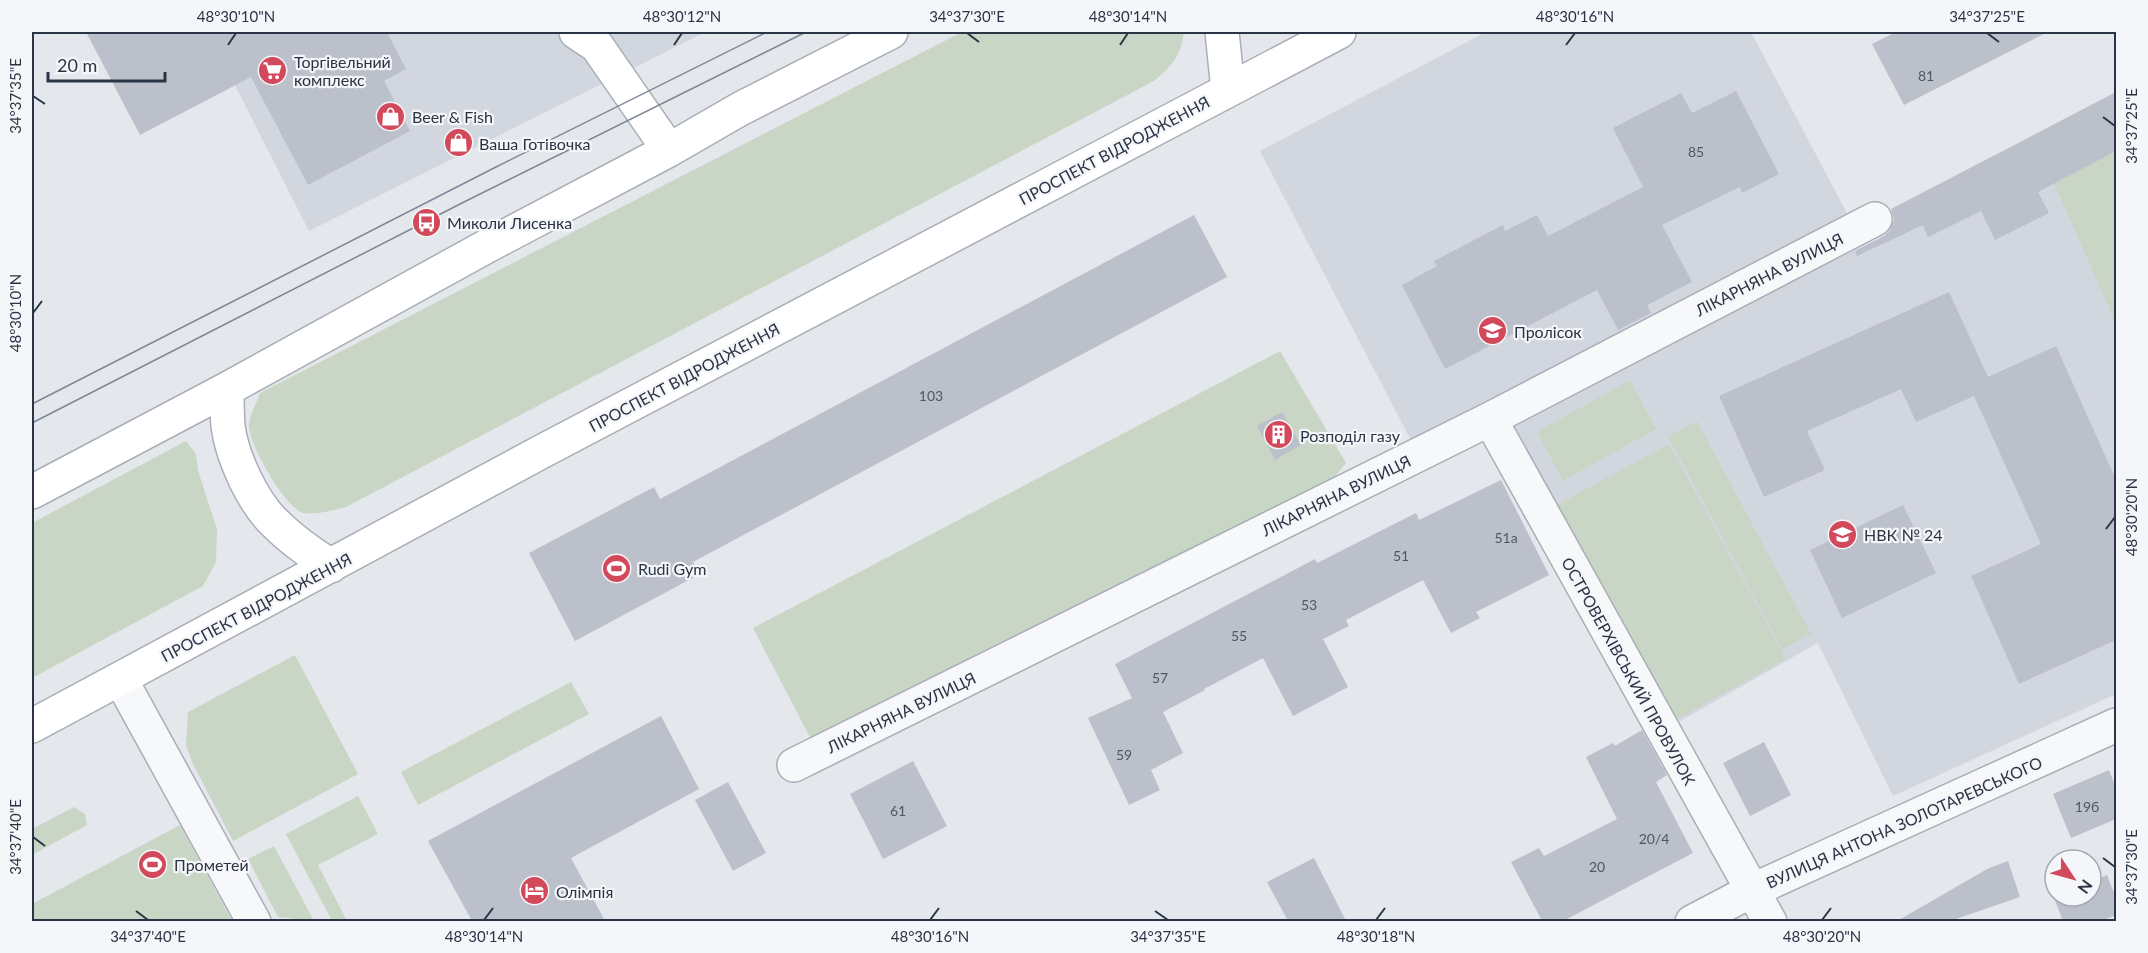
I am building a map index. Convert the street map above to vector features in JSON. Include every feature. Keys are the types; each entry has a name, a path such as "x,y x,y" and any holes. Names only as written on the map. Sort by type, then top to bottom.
{"main road":[{"path":"576,32 597,46 669,150"},
{"path":"615,32 639,95 669,150"},
{"path":"32,492 669,150 740,109 891,32"},
{"path":"1222,32 1228,90"},
{"name":"ПРОСПЕКТ ВІДРОДЖЕННЯ","path":"32,726 539,453 1339,32"},
{"path":"227,389 228,427 235,453 256,499 274,524 331,566"}],"street":[{"name":"ЛІКАРНЯНА ВУЛИЦЯ","path":"794,765 1490,419 1875,219"},
{"name":"ОСТРОВЕРХІВСЬКИЙ ПРОВУЛОК","path":"1490,419 1751,891 1770,921"},
{"path":"121,680 254,921"},
{"name":"ВУЛИЦЯ АНТОНА ЗОЛОТАРЕВСЬКОГО","path":"1692,921 1751,891 2116,725"}],"shaded area":[{"path":"208,32 705,32 309,231"},
{"name":"Пролісок","path":"1486,32 1751,32 1849,217 1414,446 1260,151"},
{"name":"НВК № 24","path":"2116,124 2116,694 1893,796 1818,643 1673,725 1510,424 1657,346"}],"green space":[{"path":"962,32 1184,32 1181,48 1175,60 1154,81 346,507 320,513 304,513 296,509 278,488 261,459 250,433 250,420 260,393"},
{"path":"2116,151 2116,324 2054,183"},
{"path":"1280,351 1346,463 1327,486 812,741 753,628"},
{"path":"1630,380 1656,429 1563,481 1537,432"},
{"path":"1697,421 1811,634 1782,649 1668,436"},
{"path":"186,441 196,454 198,471 217,529 216,562 203,586 32,678 32,523"},
{"path":"1669,444 1786,659 1673,721 1557,505"},
{"path":"295,655 358,774 233,841 192,762 186,745 188,712"},
{"path":"571,682 589,714 418,805 401,772"},
{"path":"358,796 378,834 318,865 347,921 332,921 286,834"},
{"path":"74,807 85,814 87,825 32,855 32,829"},
{"name":"Прометей","path":"180,825 232,921 32,921 32,904"},
{"path":"274,846 314,921 278,917 248,859"}],"building":[{"path":"86,32 387,32 406,69 384,81 410,131 308,185 251,77 140,135"},
{"path":"1896,32 2048,32 1904,105 1872,44"},
{"path":"1736,91 1779,174 1742,193 1740,187 1662,225 1692,282 1647,305 1651,313 1618,330 1597,290 1445,369 1402,285 1437,266 1434,261 1503,225 1505,231 1537,215 1548,236 1643,187 1613,128 1681,93 1692,113"},
{"path":"2116,92 2116,151 2038,192 2049,213 1995,240 1981,211 1928,237 1923,225 1857,256 1855,251 1884,236 1890,230 1894,219 1891,209"},
{"path":"1194,215 1227,277 693,562 700,574 575,641 529,553 654,487 660,499"},
{"path":"1949,292 1988,377 2056,346 2116,480 2116,640 2019,684 1971,576 2041,544 1974,396 1916,422 1901,389 1807,431 1825,470 1764,497 1719,396"},
{"name":"Розподіл газу","path":"1282,412 1301,445 1275,460 1257,426"},
{"path":"1501,480 1549,575 1476,612 1480,618 1451,633 1423,580 1346,620 1349,626 1323,639 1348,687 1293,716 1263,658 1204,689 1163,712 1183,753 1151,770 1160,790 1129,805 1088,718 1132,698 1115,664 1315,559 1317,563 1416,513 1419,520"},
{"path":"1903,505 1936,573 1842,618 1810,550"},
{"path":"661,716 699,789 571,858 605,921 472,921 428,841"},
{"path":"1642,730 1667,775 1656,782 1693,853 1563,921 1542,921 1511,862 1539,848 1544,856 1617,819 1586,757 1613,743 1615,746"},
{"path":"1764,742 1791,795 1750,816 1723,763"},
{"path":"913,761 947,826 883,859 850,794"},
{"path":"2109,770 2116,788 2116,819 2071,838 2053,794"},
{"path":"728,782 766,853 733,871 695,800"},
{"path":"1314,858 1346,921 1288,921 1267,882"},
{"path":"2008,861 2020,897 1950,921 1897,921 1989,868"},
{"path":"2107,875 2116,898 2116,915 2101,921 2063,921 2058,908 2103,908 2103,877"}],"tram line":[{"path":"32,404 496,167 767,32"},
{"path":"32,423 464,202 806,32"}],"place":[{"name":"Торгівельний комплекс","path":"273,70"},
{"name":"Beer & Fish","path":"391,116"},
{"name":"Ваша Готівочка","path":"458,143"},
{"name":"Миколи Лисенка","path":"426,222"},
{"name":"Пролісок","path":"1493,331"},
{"name":"Розподіл газу","path":"1279,435"},
{"name":"НВК № 24","path":"1843,534"},
{"name":"Rudi Gym","path":"617,568"},
{"name":"Прометей","path":"153,864"},
{"name":"Олімпія","path":"535,891"}]}
